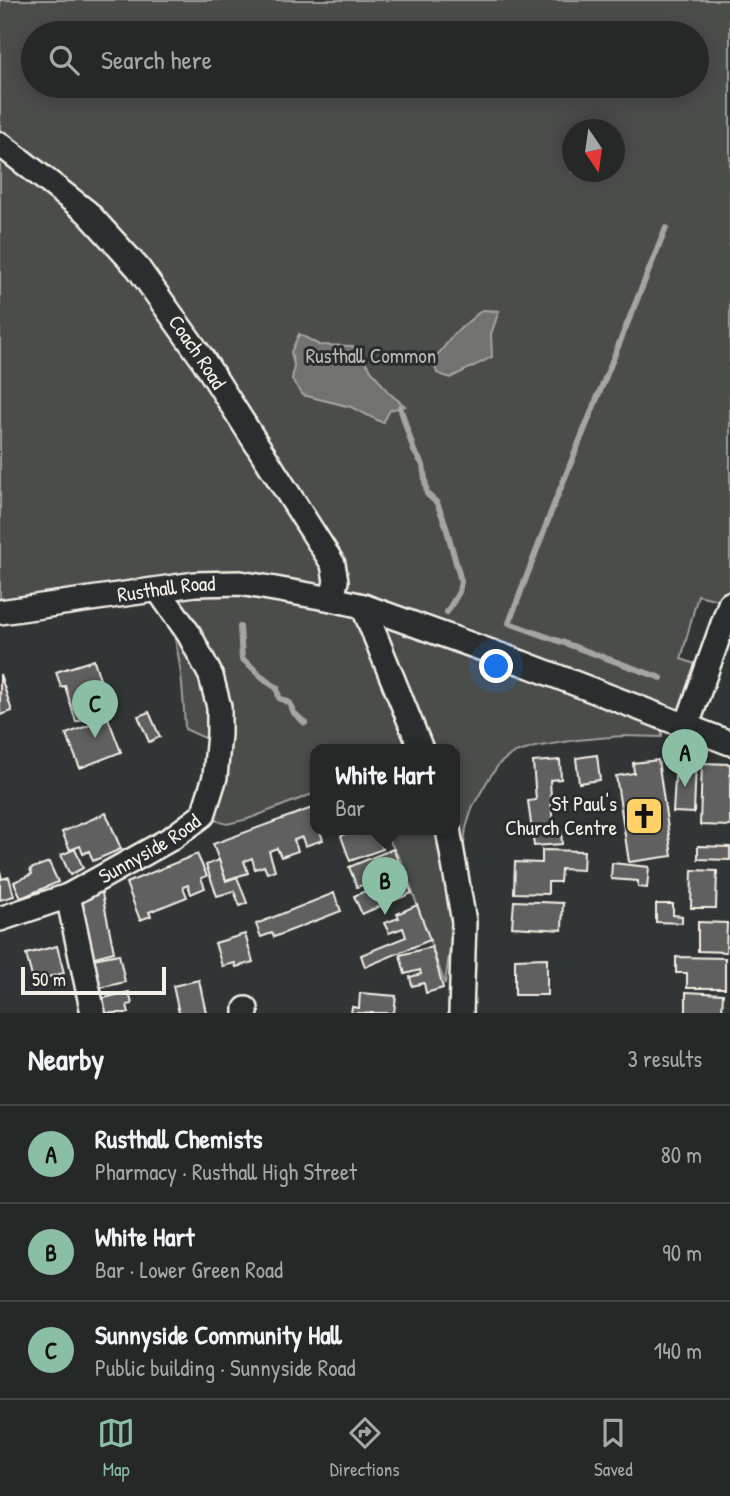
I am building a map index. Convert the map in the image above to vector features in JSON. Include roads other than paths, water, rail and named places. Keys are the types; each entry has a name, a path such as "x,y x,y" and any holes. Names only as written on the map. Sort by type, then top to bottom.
{"street":[{"name":"Coach Road","path":"0,144 87,212 138,268 202,358 333,564 336,581 332,598"},
{"name":"Rusthall Road","path":"0,612 195,584 240,583 332,598 363,606 730,743"},
{"name":"Sunnyside Road","path":"0,919 68,896 172,838 203,815 215,778 219,707 211,676 189,634 159,591"},
{"path":"687,725 730,604"},
{"path":"363,606 419,744"},
{"path":"449,835 464,922 461,1013"},
{"path":"68,896 93,1013"}],"waterway":[{"path":"661,678 509,623 666,228"},
{"path":"400,407 414,451 423,465 427,494 437,503 445,523 461,581 459,592 447,612"},
{"path":"240,627 242,659 277,688 279,698 290,703 294,713 305,723"}],"place":[{"name":"Sunnyside Community Hall","path":"95,738"},
{"name":"Rusthall Chemists","path":"685,787"},
{"name":"St Paul's Church Centre","path":"644,816"},
{"name":"White Hart","path":"385,915"}],"park label":[{"name":"Rusthall Common","path":"371,356"}]}
